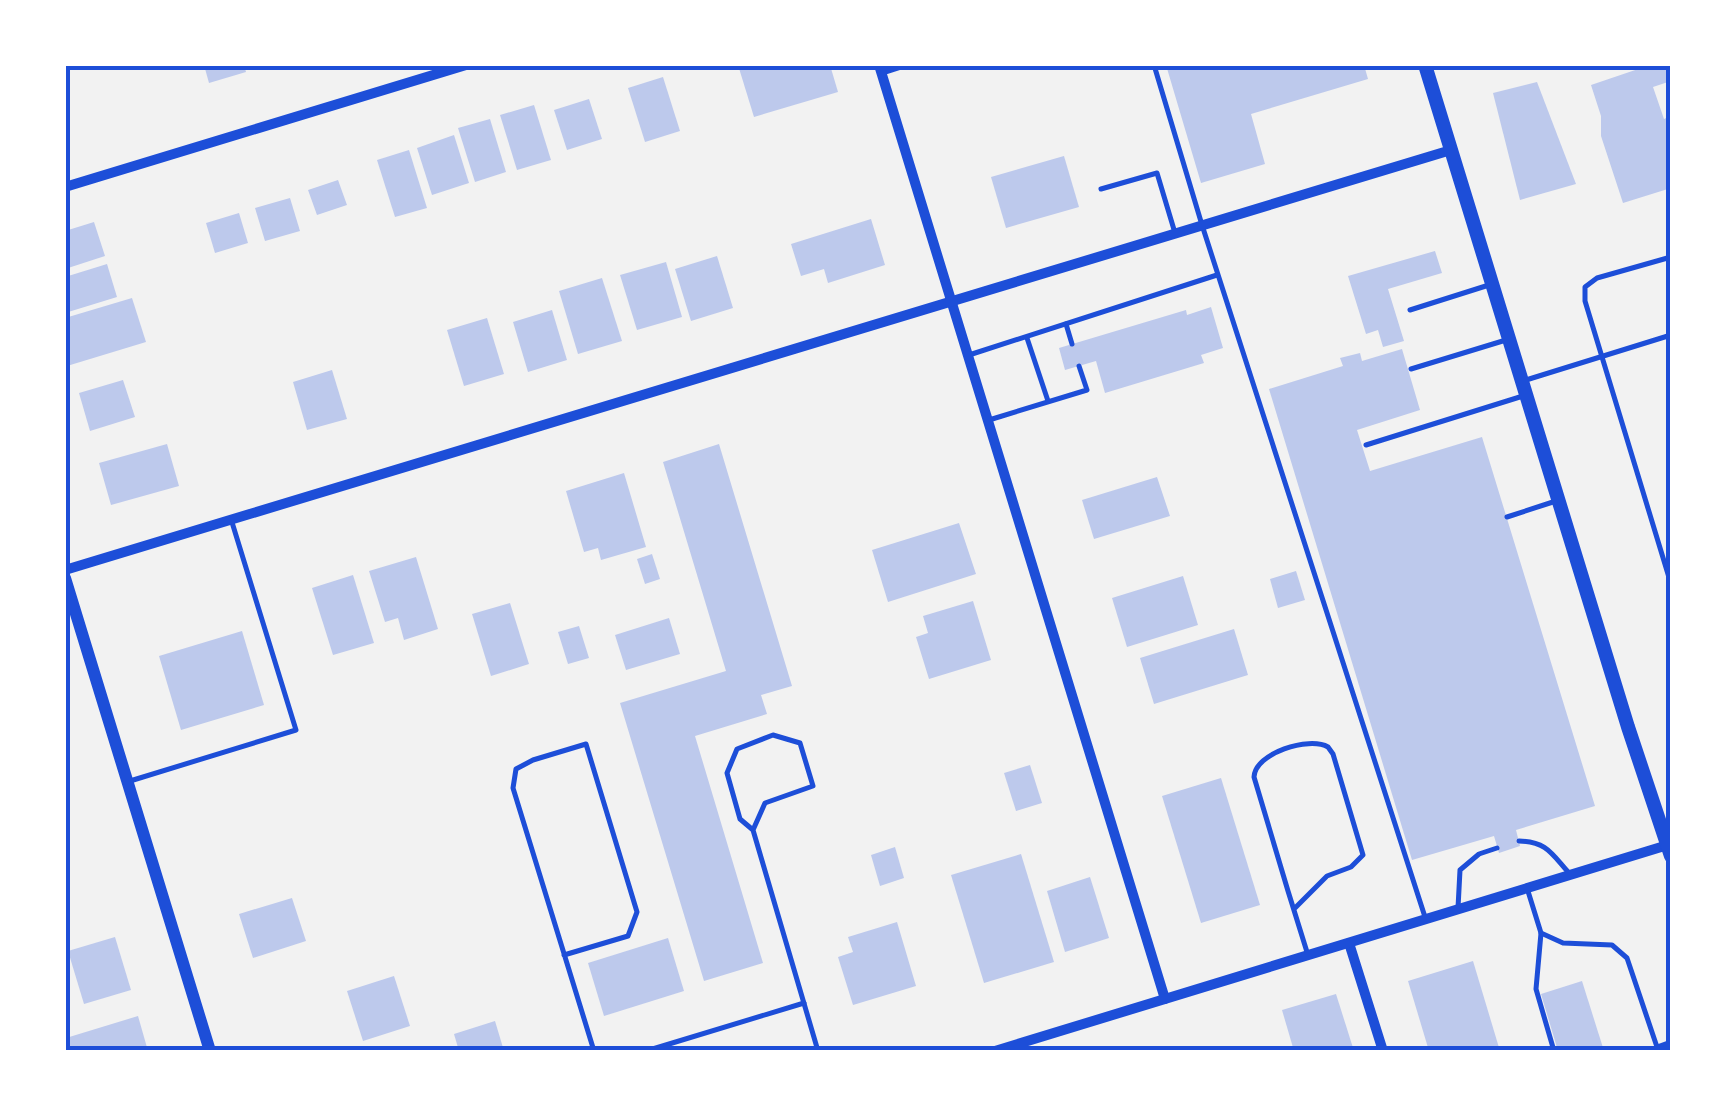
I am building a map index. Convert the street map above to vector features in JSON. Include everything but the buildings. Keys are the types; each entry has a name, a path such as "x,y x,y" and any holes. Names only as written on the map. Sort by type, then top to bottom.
{"main road":[{"path":"1429,66 1508,339 1670,849"}],"street":[{"path":"65,187 466,65"},
{"path":"881,69 1165,999"},
{"path":"65,570 1451,150"},
{"path":"65,578 210,1051"},
{"path":"995,1051 1570,875 1670,849"},
{"path":"1350,942 1383,1051"}],"lane":[{"path":"881,69 907,65"},
{"path":"1154,65 1426,920"},
{"path":"1101,189 1157,173 1175,233"},
{"path":"1671,257 1597,278 1585,287 1601,357 1671,584"},
{"path":"969,355 1218,274"},
{"path":"1410,310 1492,284"},
{"path":"1066,324 1072,344"},
{"path":"1366,445 1601,357 1671,335"},
{"path":"1026,337 1048,402"},
{"path":"1412,369 1508,339"},
{"path":"988,420 1087,390 1080,366"},
{"path":"1507,517 1558,500"},
{"path":"128,782 296,730 232,519"},
{"path":"753,830 765,803 813,786 800,744 773,735 737,749 727,773 740,819 753,830 818,1051"},
{"path":"1294,910 1327,876 1351,867 1363,855 1333,754 1328,747 1312,741 1262,758 1254,767 1254,777 1294,910 1308,955"},
{"path":"564,956 628,936 637,912 586,744 516,769 513,788 564,956 594,1051"},
{"path":"1519,841 1537,842 1548,848 1570,875"},
{"path":"1458,910 1460,870 1479,854 1497,848"},
{"path":"1527,888 1541,933 1536,989 1554,1051"},
{"path":"1541,933 1563,943 1612,945 1627,958 1655,1049 1671,1042"},
{"path":"646,1051 804,1003"}]}
